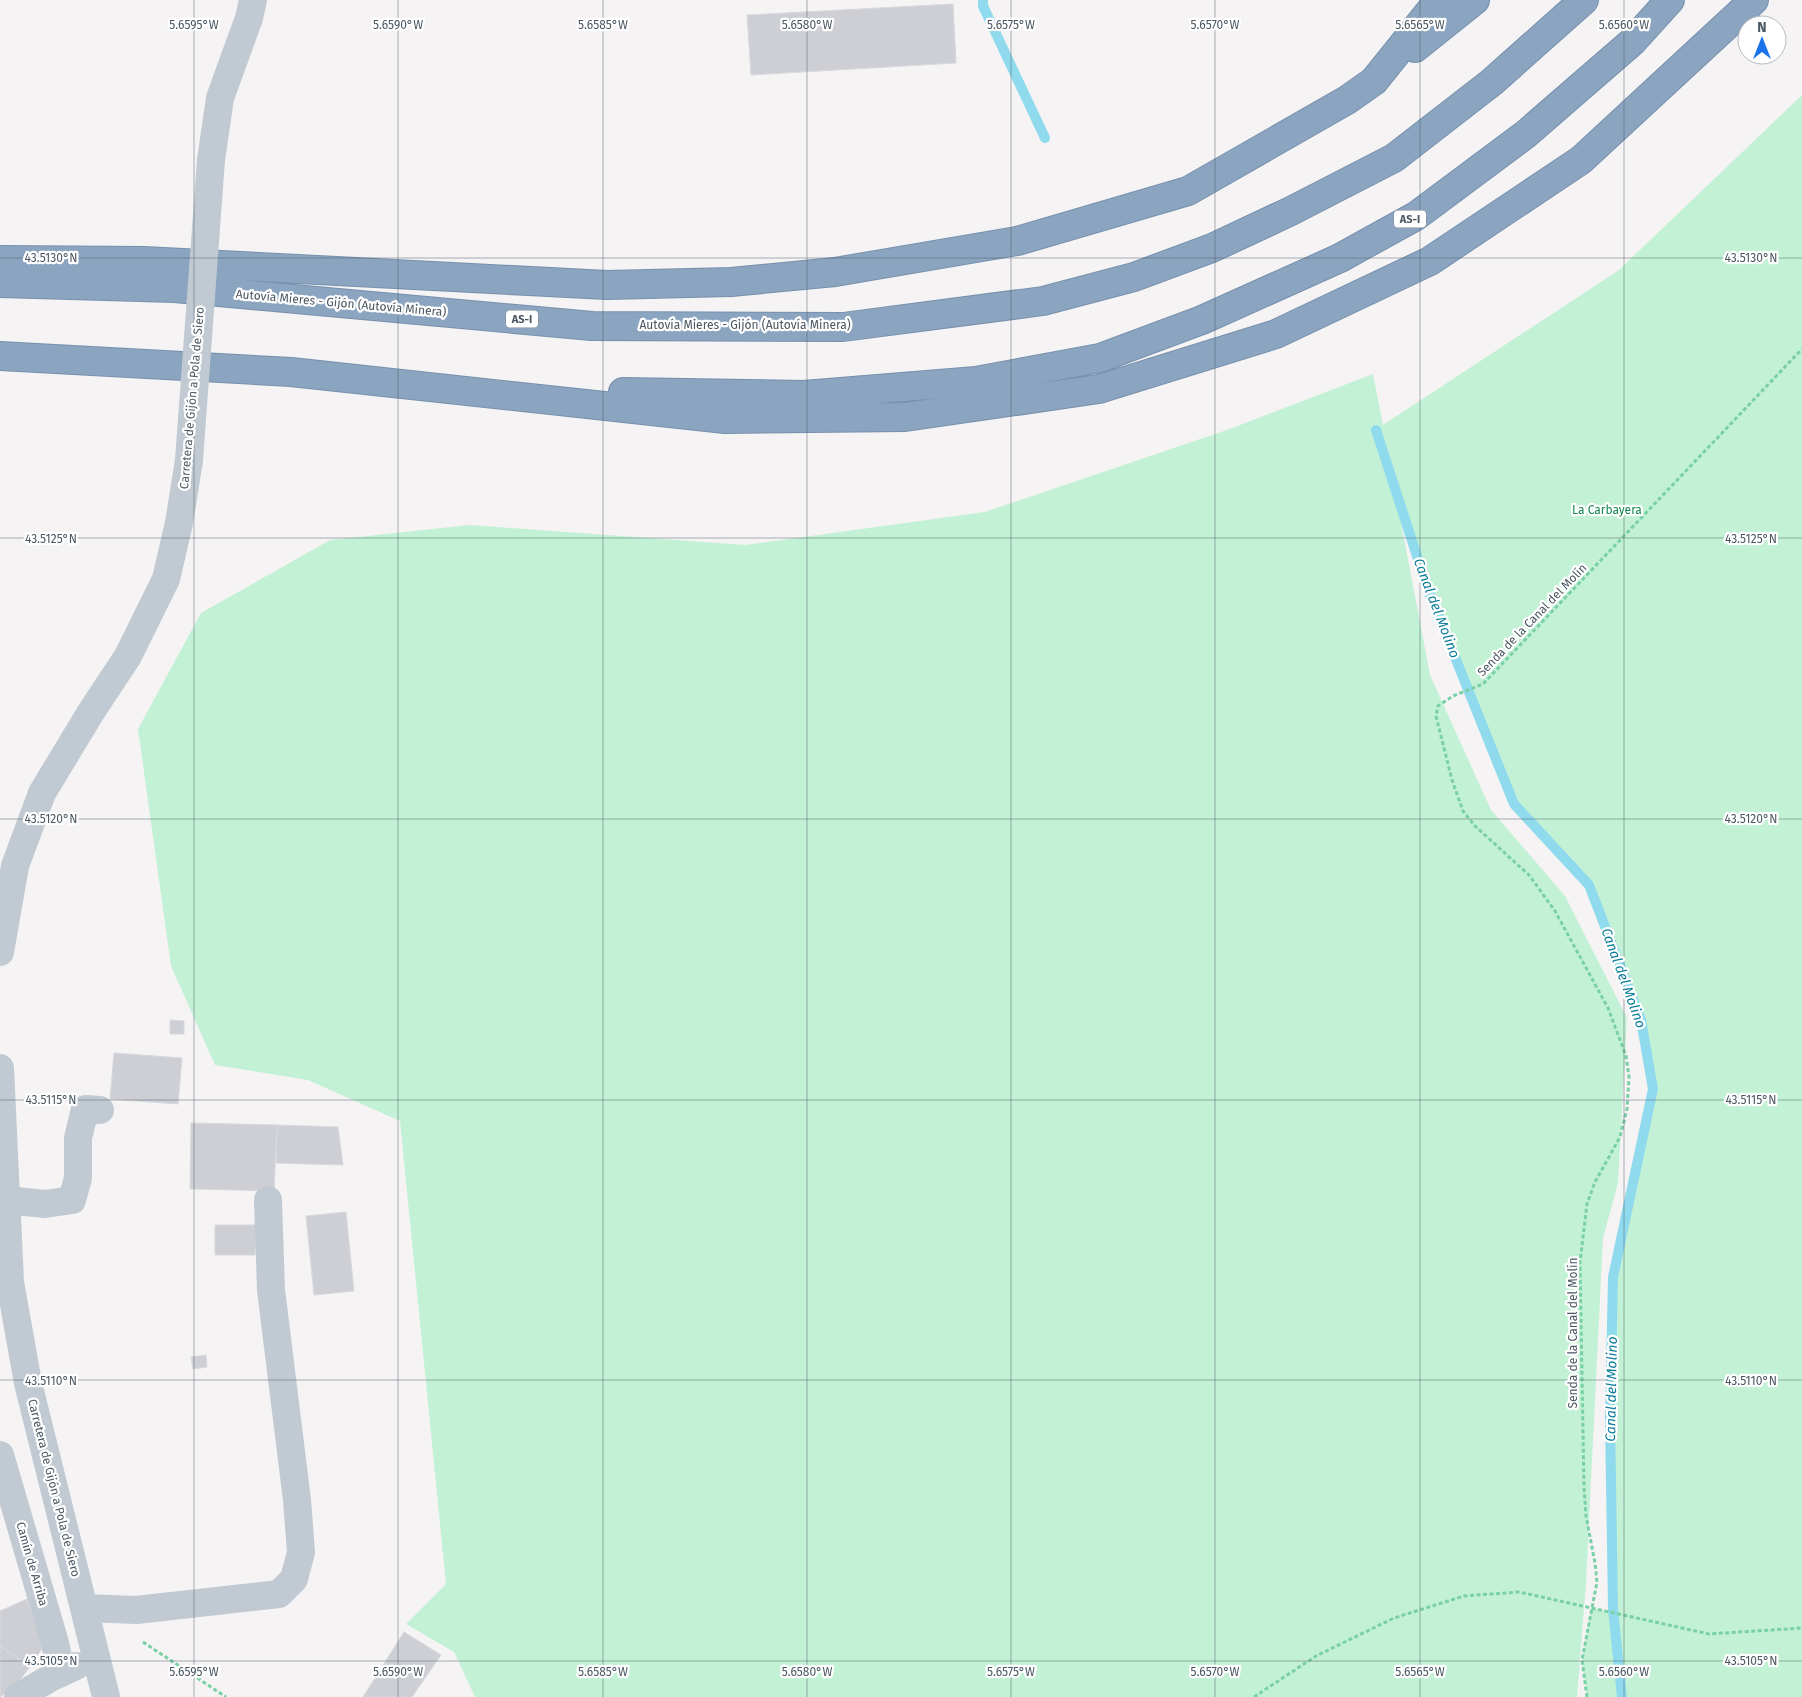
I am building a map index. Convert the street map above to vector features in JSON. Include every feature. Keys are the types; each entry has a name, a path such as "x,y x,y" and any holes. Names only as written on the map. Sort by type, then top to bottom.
{"highway":[{"path":"1374,81 1439,0"},
{"path":"0,260 144,261 607,285 731,282 835,272 1017,241 1188,191 1347,100 1374,81 1475,0"},
{"name":"Autovía Mieres - Gijón (Autovía Minera)","path":"0,283 175,288 592,326 843,327 1043,301 1134,277 1212,248 1291,211 1394,158 1492,82 1584,0"},
{"name":"AS-I","path":"0,356 292,372 459,389 804,395 976,381 1100,358 1202,320 1340,258 1416,216 1526,134 1632,42 1670,0"},
{"path":"459,389 725,420 905,417 1099,389 1276,334 1430,261 1581,160 1754,0"}],"street":[{"name":"Carretera de Gijón a Pola de Siero","path":"0,952 15,866 42,793 91,712 128,656 166,579 179,523 188,460 211,160 220,98 254,6"},
{"name":"Carretera de Gijón a Pola de Siero","path":"0,1068 10,1282 28,1382 106,1697"},
{"path":"6,1200 45,1204 72,1200 78,1178 78,1138 85,1109 100,1110"},
{"path":"84,1608 136,1610 279,1594 294,1579 301,1552 297,1500 272,1290 268,1200"},
{"name":"Camín de Arriba","path":"0,1455 55,1643 61,1673"},
{"path":"18,1697 95,1656"}],"path":[{"name":"Senda de la Canal del Molín","path":"1586,1697 1582,1660 1597,1582 1586,1516 1584,1488 1580,1262 1587,1204 1595,1182 1620,1137 1627,1109 1629,1077 1626,1056 1608,1008 1555,910 1529,875 1475,826 1463,811 1452,780 1436,716 1438,706 1453,696 1483,684 1802,349"},
{"path":"1254,1697 1316,1656 1394,1618 1464,1596 1519,1592 1709,1634 1802,1628"},
{"path":"142,1641 226,1697"}],"green space":[{"name":"La Carbayera","path":"1802,95 1802,1697 1587,1697 1582,1660 1591,1608 1606,1611 1613,1608 1610,1418 1613,1277 1653,1089 1641,1020 1589,885 1514,804 1428,590 1395,491 1430,675 1491,810 1565,896 1627,1018 1618,1183 1603,1238 1586,1582 1577,1697 475,1697 454,1652 406,1624 446,1584 400,1121 308,1080 215,1065 171,966 138,729 201,613 330,540 470,525 745,545 985,512 1227,430 1373,374 1383,425 1619,270"}],"building":[{"path":"953,4 956,63 751,75 747,15"},
{"path":"170,1020 184,1021 184,1034 170,1034"},
{"path":"114,1053 182,1058 178,1104 110,1099"},
{"path":"191,1123 277,1125 274,1191 190,1189"},
{"path":"277,1125 338,1127 343,1165 276,1163"},
{"path":"346,1212 354,1291 314,1295 306,1216"},
{"path":"215,1225 256,1225 255,1255 215,1255"},
{"path":"206,1355 207,1367 193,1369 191,1357"},
{"path":"27,1599 43,1647 30,1667 0,1646 0,1611"},
{"path":"404,1632 441,1655 412,1697 363,1697"},
{"path":"0,1646 30,1667 14,1687 0,1697"}],"waterway":[{"name":"Canal del Molino","path":"983,0 983,6 1045,138"},
{"name":"Canal del Molino","path":"1376,430 1428,590 1514,804 1589,885 1641,1020 1653,1089 1613,1277 1610,1418 1613,1609 1622,1697"}]}
